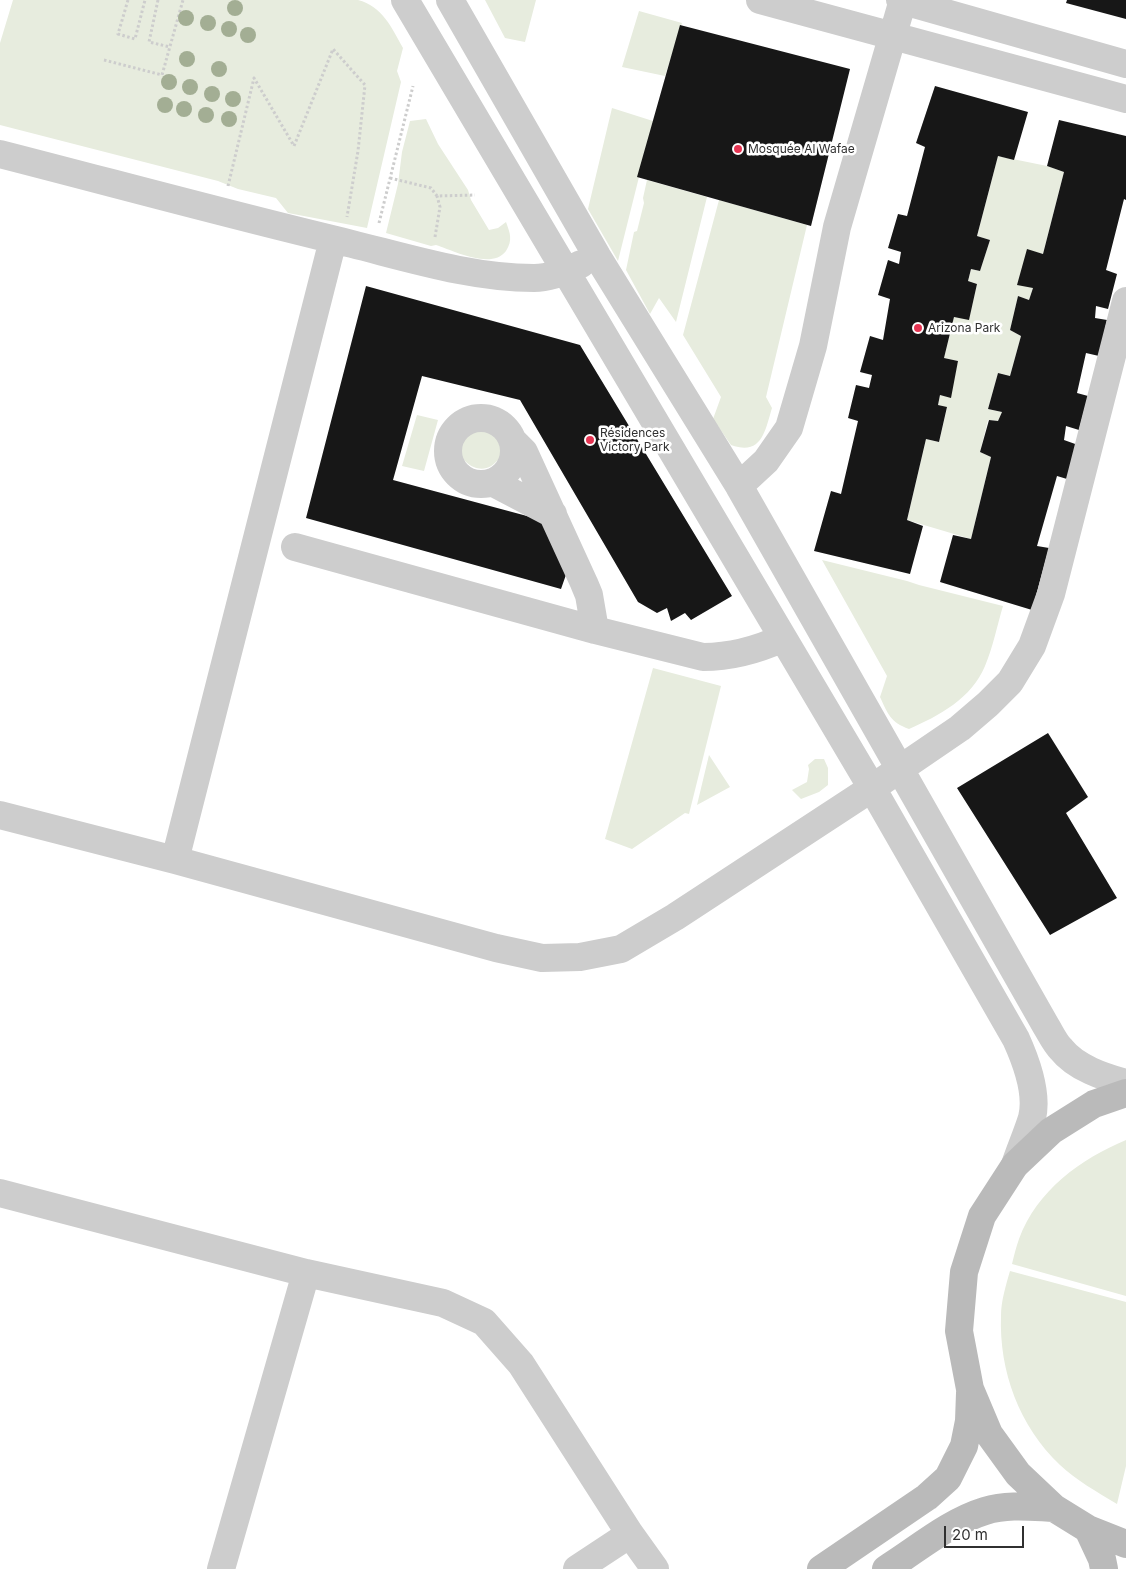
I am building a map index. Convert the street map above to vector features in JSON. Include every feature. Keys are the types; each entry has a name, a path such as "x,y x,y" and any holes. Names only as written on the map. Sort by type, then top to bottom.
{"main road":[{"path":"1126,1093 1094,1104 1051,1131 1015,1166 982,1216 964,1272 959,1330 970,1389 989,1434 1018,1474 1054,1508 1088,1529 1126,1544"},
{"path":"821,1569 928,1497 948,1478 964,1446 969,1421 970,1389"},
{"path":"886,1569 951,1526 985,1511 1014,1506 1054,1508"},
{"path":"1088,1529 1102,1559 1104,1569"}],"street":[{"path":"406,0 872,788 1016,1039 1027,1063 1032,1091 1032,1116 1015,1166"},
{"path":"450,0 597,256 739,486 1046,1026 1062,1050 1086,1069 1110,1079 1126,1083"},
{"path":"760,0 1126,99"},
{"path":"739,486 766,461 789,428 813,346 836,227 902,0 1126,64"},
{"path":"0,154 340,230 469,272 508,277 537,278 566,271 597,256"},
{"path":"175,860 340,230"},
{"path":"0,815 175,860 496,948 542,958 580,957 621,949 683,912 960,728 1010,682 1032,646 1051,594 1126,301"},
{"path":"512,440 514,450 508,469 501,477 492,482 481,484 470,482 460,477 453,469 448,458 450,437 466,421 476,418 488,418 506,430 512,440 524,452 553,514 589,595 595,630"},
{"path":"492,482 553,514"},
{"path":"295,547 595,630 703,657 718,657 750,651 783,638"},
{"path":"0,1193 306,1273 382,1288 443,1303 484,1322 521,1364 630,1534 655,1569"},
{"path":"221,1569 306,1273"},
{"path":"577,1569 630,1534"}],"path":[{"path":"128,0 118,34 135,39 145,0"},
{"path":"158,0 150,42 170,47"},
{"path":"104,60 162,76 183,0"},
{"path":"227,190 254,78 294,146 333,49 365,85 358,151 340,230"},
{"path":"378,229 413,86"},
{"path":"390,178 432,188 437,196 440,207 434,244"},
{"path":"437,196 475,195"}],"shaded area":[{"path":"13,0 358,0 374,7 395,33 403,48 397,71 401,82 367,228 288,213 276,198 238,189 218,181 0,125 0,43"},
{"path":"485,0 536,0 525,42 505,38"},
{"path":"639,11 682,23 665,76 622,67"},
{"path":"612,108 653,121 618,261 588,209"},
{"path":"426,119 438,144 468,190 471,200 489,230 498,228 506,222 510,233 510,243 506,251 500,256 492,259 482,259 462,255 436,245 431,246 386,233 410,121"},
{"path":"998,156 1047,166 1064,172 1043,254 1027,250 1033,288 1029,300 1018,296 1010,330 1021,336 1010,376 998,373 988,409 1002,412 998,421 988,420 980,452 991,457 971,539 907,520 926,439 939,442 947,408 938,405 940,395 950,397 958,361 944,358 954,317 969,319 977,284 968,281 971,269 980,271 990,240 977,236"},
{"path":"647,180 707,197 676,322 659,298 650,314 626,270 634,232 637,231 644,203 643,198"},
{"path":"719,200 807,225 766,397 772,408 767,425 756,444 741,448 731,445 713,419 721,397 683,335"},
{"path":"417,415 438,420 424,471 402,466"},
{"path":"475,419 486,421 495,427 503,441 500,457 491,466 480,469 470,465 462,458 458,448 457,437 462,427"},
{"path":"822,560 1003,606 988,659 972,688 943,712 909,729 894,720 880,697 887,676"},
{"path":"653,668 721,686 689,814 685,813 632,849 605,839"},
{"path":"709,755 730,787 697,805"},
{"path":"815,759 824,759 828,768 828,785 819,792 801,799 792,790 807,782 808,765"},
{"path":"1126,1140 1126,1296 1012,1264 1018,1242 1027,1221 1049,1191 1077,1167"},
{"path":"1010,1271 1126,1302 1126,1466 1117,1504 1080,1481 1060,1465 1033,1433 1014,1396 1008,1377 1001,1337 1002,1305"}],"building":[{"path":"1067,0 1126,0 1126,19 1066,3"},
{"name":"Mosquée Al Wafae","path":"680,25 850,69 811,226 637,177"},
{"name":"Arizona Park","path":"935,86 1028,112 1014,160 998,156 977,236 990,240 980,271 971,269 968,281 977,284 969,320 954,317 944,358 958,361 951,398 940,395 938,405 947,407 939,442 926,439 907,520 923,526 910,574 814,551 831,491 841,494 858,421 848,418 856,385 869,388 872,375 860,372 870,336 883,340 890,299 878,295 888,260 899,264 901,252 888,248 898,214 907,216 925,147 916,143"},
{"name":"Arizona Park","path":"1059,120 1126,136 1126,200 1124,199 1106,270 1117,274 1108,309 1096,306 1095,318 1107,320 1099,356 1086,353 1077,393 1088,396 1079,430 1066,426 1064,440 1078,445 1067,479 1057,476 1037,546 1049,548 1032,610 940,582 953,535 971,539 991,457 980,452 989,420 998,421 1002,412 988,409 998,373 1010,376 1021,336 1010,330 1018,296 1029,300 1033,288 1017,285 1027,249 1043,254 1064,172 1047,166"},
{"name":"Résidences Victory Park","path":"366,286 580,345 732,596 691,620 685,613 671,621 667,608 657,613 638,602 520,400 422,376 393,480 553,523 575,549 561,589 306,518"},
{"path":"1048,733 1088,797 1066,813 1117,898 1050,935 957,788"}],"place":[{"name":"Mosquée Al Wafae","path":"738,149"},
{"name":"Arizona Park","path":"918,328"},
{"name":"Résidences Victory Park","path":"590,440"}]}
